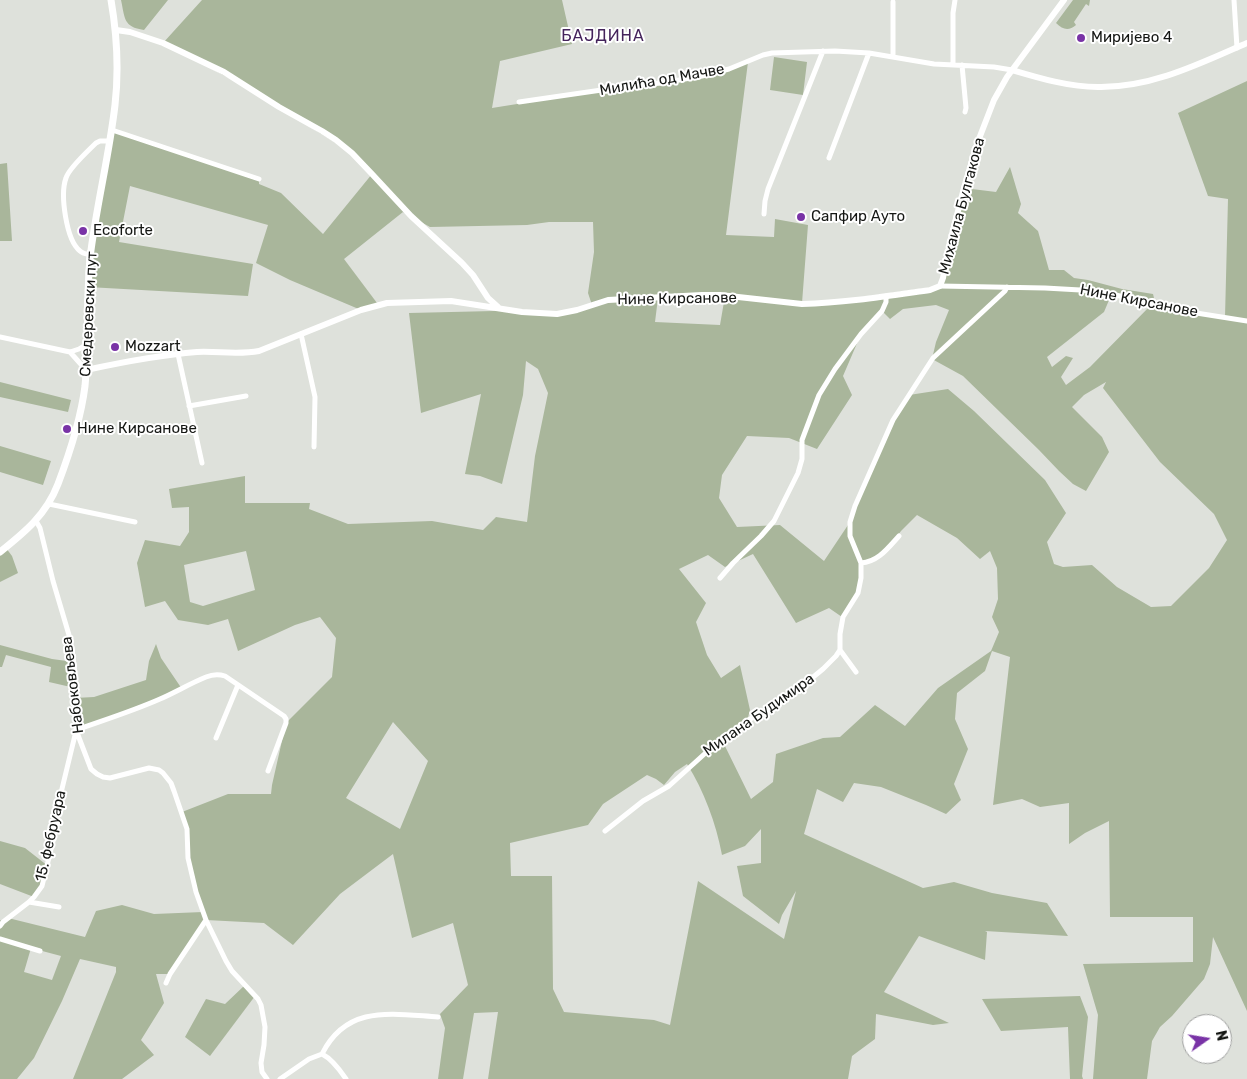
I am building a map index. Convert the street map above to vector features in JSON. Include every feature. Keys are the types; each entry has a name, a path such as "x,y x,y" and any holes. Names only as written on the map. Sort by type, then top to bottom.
{"main road":[{"name":"Смедеревски пут","path":"0,552 36,521 49,504 58,486 80,414 86,370 88,287 91,255 112,130 117,84 116,30 111,0"}],"street":[{"path":"953,65 953,13 955,0"},
{"name":"Михаила Булгакова","path":"940,286 964,188 977,144 994,100 1002,84 1064,0"},
{"path":"1234,0 1237,48"},
{"path":"892,2 893,56"},
{"path":"116,30 130,32 162,44 224,72 278,107 336,140 352,153 411,216 462,263 473,275 493,304 504,310"},
{"path":"1012,70 1036,77 1086,86 1119,86 1141,83 1166,76 1247,43"},
{"path":"764,214 768,189 822,51"},
{"name":"Милића од Мачве","path":"519,102 702,76 729,69 768,54 822,51 869,53 934,64 994,67 1012,70"},
{"path":"829,158 869,53"},
{"path":"962,65 966,108 964,112"},
{"path":"112,130 259,180"},
{"path":"91,255 80,252 74,244 65,214 64,188 66,176 96,143 100,140 110,141"},
{"name":"Нине Кирсанове","path":"86,370 144,358 178,354 254,352 271,348 361,310 387,302 452,301 504,310 557,314 608,300 720,295 802,304 886,296 930,290 940,286 1007,287 1098,291 1190,312 1247,321"},
{"path":"856,672 840,650 842,617 858,593 861,578 861,563 850,536 850,522 855,506 893,420 933,358 1005,291 1007,287"},
{"path":"720,578 732,563 774,521 798,473 802,459 802,440 819,395 835,369 861,334 882,311 886,302 886,296"},
{"path":"301,334 315,397 314,447"},
{"path":"0,337 70,352 87,344"},
{"path":"70,352 86,370"},
{"path":"178,354 202,463"},
{"path":"189,406 246,396"},
{"path":"49,504 135,522"},
{"name":"Набоковљева","path":"36,521 40,528 69,635 75,676 76,730 91,768 97,774 110,778 149,768 159,770 167,777 174,790 187,830 188,858 191,873 206,920 232,971 258,999 261,1005 265,1027 261,1063 262,1072 267,1079"},
{"path":"861,563 876,560 899,536"},
{"name":"Милана Будимира","path":"605,831 643,801 668,786 721,738 801,687 823,669 840,650"},
{"path":"76,730 133,710 218,674 226,676 286,719 268,771"},
{"path":"216,738 238,685"},
{"name":"15. фебруара","path":"0,926 2,922 29,902 42,886 48,866 60,797 76,730"},
{"path":"29,902 59,907"},
{"path":"166,983 206,920"},
{"path":"0,939 40,951"},
{"path":"280,1079 322,1054 343,1027 355,1020 368,1016 393,1014 438,1017"},
{"path":"322,1054 341,1071 346,1079"}],"green space":[{"path":"121,0 168,0 144,30 132,27 126,21"},
{"path":"202,0 562,0 572,44 500,61 492,108 636,85 689,79 748,62 726,235 774,237 775,219 808,225 802,303 821,303 940,286 964,188 996,192 1010,167 1021,204 1018,213 1038,231 1049,270 1064,270 1074,278 1153,294 1155,302 1225,317 1228,199 1208,196 1178,113 1247,81 1247,1011 1213,937 1210,964 1204,979 1160,1027 1152,1041 1147,1079 1093,1079 1098,1015 1083,964 1193,962 1193,917 1110,917 1109,821 1085,833 1069,844 1069,803 1040,807 1022,799 993,805 1010,657 992,651 985,671 957,693 955,719 968,749 954,784 961,800 946,814 881,787 854,783 843,802 817,789 804,834 923,888 954,882 992,893 1047,903 1068,936 985,931 987,932 985,960 919,936 884,992 949,1023 933,1025 876,1014 875,1039 852,1056 848,1079 488,1079 498,1012 474,1013 463,1079 438,1079 445,1028 440,1014 468,985 453,923 412,938 393,854 340,894 293,945 264,923 206,920 170,974 156,974 164,1003 141,1040 154,1055 122,1079 73,1079 116,972 116,967 80,959 34,1058 17,1079 0,1079 0,920 3,922 8,918 85,937 96,911 122,905 154,914 203,912 188,858 187,830 182,812 228,794 271,794 286,723 332,677 336,638 320,617 295,625 238,651 228,619 208,625 178,620 165,601 145,607 137,563 145,540 180,546 189,532 189,507 172,508 169,489 245,476 245,503 310,503 309,509 348,524 432,521 483,530 496,517 527,522 535,456 548,393 538,369 526,361 523,395 502,484 480,476 465,474 481,394 421,413 409,313 536,310 557,314 592,305 588,293 594,252 593,222 430,227 403,212 344,259 377,303 361,310 290,280 256,263 268,225 130,186 119,242 253,264 248,296 88,287 112,130 259,179 259,184 281,193 323,234 372,174 352,153 246,87 163,43","holes":["1112,293 1152,304 1090,367 1066,385 1061,377 1073,358 1066,356 1052,367 1047,357 1104,312","725,296 720,325 655,322 658,298","936,305 949,310 936,342 932,359 963,376 1059,471 1073,484 1086,491 1109,452 1102,437 1072,407 1084,395 1106,382 1103,388 1160,462 1214,514 1227,540 1209,568 1171,606 1151,607 1117,587 1092,565 1063,567 1054,564 1047,542 1066,513 1045,480 974,411 948,389 909,395 893,420 850,522 824,561 780,525 737,527 719,498 722,475 747,436 789,438 817,449 852,395 843,376 861,334 882,311 890,319 903,309","917,515 957,538 980,559 990,551 997,568 998,599 992,617 999,632 991,651 938,688 905,726 875,705 840,737 823,738 776,754 773,782 751,799 721,738 747,721 750,710 740,665 721,678 707,655 696,622 706,603 679,569 708,555 725,567 753,554 796,623 829,608 842,617 858,593 861,563 876,560","246,551 255,590 203,606 190,602 184,565","393,722 428,761 400,829 346,798","687,764 709,808 722,855 745,846 761,829 761,863 737,866 743,896 779,924 796,891 784,939 698,881 670,1025 654,1020 564,1012 553,989 552,876 511,876 510,843 588,825 603,804 647,775 664,785 675,772","31,948 61,956 52,980 24,972"]},
{"path":"1073,0 1090,0 1089,6 1086,4 1074,22 1076,25 1068,29 1061,27 1056,23"},
{"path":"774,57 807,62 803,95 770,90"},
{"path":"7,163 12,241 0,241 0,164"},
{"path":"0,382 71,400 68,412 0,397"},
{"path":"0,446 51,461 43,485 0,472"},
{"path":"6,548 12,556 18,573 0,582 0,552"},
{"path":"156,644 161,658 182,689 76,730 75,698 94,697 146,680 149,661"},
{"path":"0,645 52,659 74,662 75,688 49,682 51,667 6,655 2,667 0,667"},
{"path":"0,841 25,848 48,866 42,886 34,897 0,884"},
{"path":"245,985 255,996 210,1056 185,1037 206,999 225,1004"},
{"path":"1080,996 1088,1017 1083,1079 1070,1079 1068,1027 1001,1031 982,999"}],"place":[{"name":"Миријево 4","path":"1081,38"},
{"name":"Сапфир Ауто","path":"801,217"},
{"name":"Ecoforte","path":"83,231"},
{"name":"Mozzart","path":"115,347"},
{"name":"Нине Кирсанове","path":"67,429"}],"district":[{"name":"БАЈДИНА","path":"603,36"}]}
